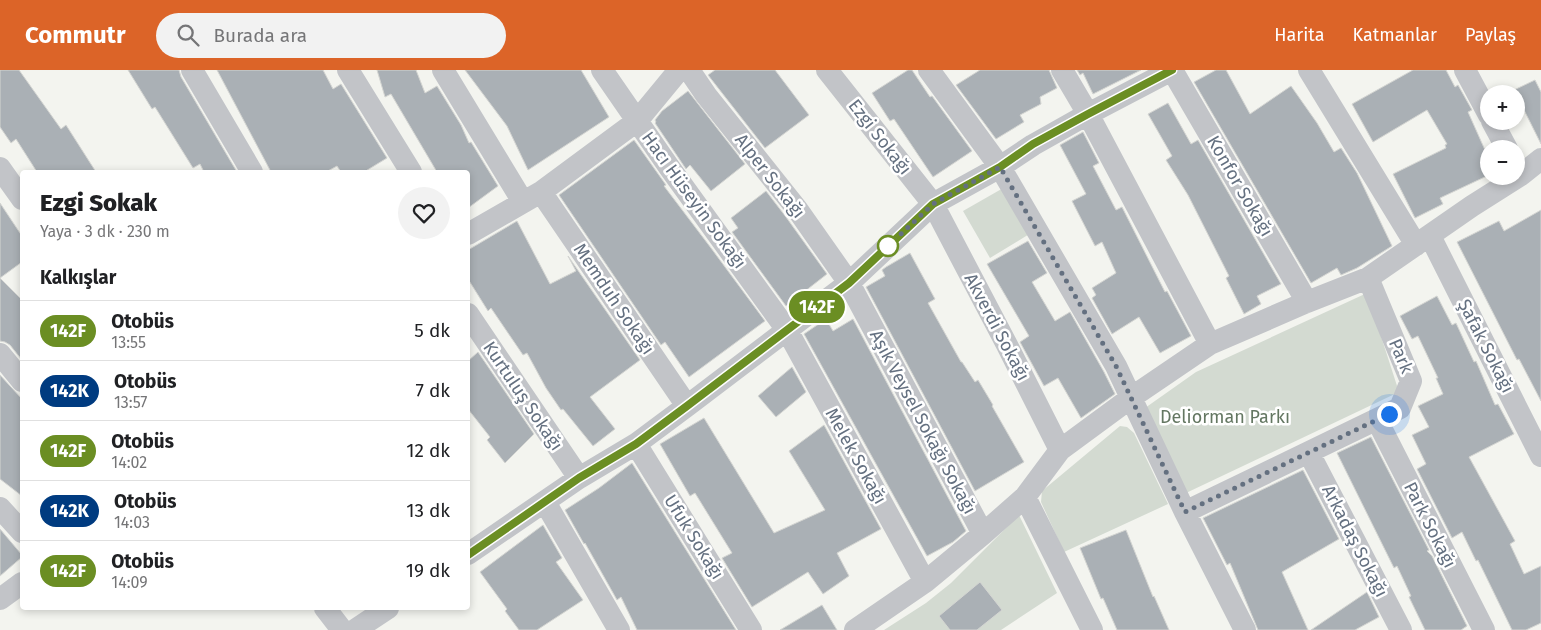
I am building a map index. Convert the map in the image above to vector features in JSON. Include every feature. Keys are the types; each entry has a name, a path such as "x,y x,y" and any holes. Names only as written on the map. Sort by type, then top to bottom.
{"street":[{"path":"192,70 251,170"},
{"path":"348,70 410,170"},
{"name":"Memduh Sokağı","path":"443,70 532,197 687,406"},
{"name":"Hacı Hüseyin Sokağı","path":"602,70 787,330"},
{"path":"470,233 532,197 637,121 679,70"},
{"name":"Alper Sokağı","path":"689,70 706,95 797,209 849,283"},
{"name":"Ezgi Sokağı","path":"827,70 933,204"},
{"path":"929,70 1000,167 1116,366 1185,512 1245,630"},
{"path":"1062,70 1088,114 1210,344"},
{"path":"470,553 579,478 636,444 687,406 849,283 933,204 1000,167 1033,144 1172,70"},
{"name":"Konfor Sokağı","path":"1172,70 1307,302"},
{"name":"Şafak Sokağı","path":"1308,70 1423,240 1541,456"},
{"path":"1465,70 1480,98"},
{"path":"860,629 925,582 983,534 1025,497 1060,450 1132,397 1210,344 1368,278 1531,167"},
{"path":"0,168 20,196"},
{"name":"Akverdi Sokağı","path":"933,204 1060,450"},
{"name":"Park","path":"1185,512 1400,408 1412,381 1368,278"},
{"name":"Aşık Veysel Sokağı Sokağı","path":"849,283 983,534"},
{"name":"Kurtuluş Sokağı","path":"470,317 579,478"},
{"name":"Melek Sokağı","path":"787,330 925,582"},
{"path":"0,354 20,379"},
{"name":"Park Sokağı","path":"1377,420 1484,630"},
{"name":"Ufuk Sokağı","path":"636,444 751,630"},
{"name":"Arkadaş Sokağı","path":"1309,453 1401,630"},
{"path":"1025,497 1092,630"},
{"path":"546,502 619,630"},
{"path":"0,508 20,530"},
{"path":"0,599 20,584"},
{"path":"327,610 342,630"},
{"path":"355,630 385,610"}],"green space":[{"path":"1005,187 1031,233 990,258 963,211"},
{"name":"Deliorman Parkı","path":"1367,293 1399,392 1186,493 1145,408 1196,372"},
{"name":"Deliorman Parkı","path":"1120,426 1127,427 1134,433 1168,504 1064,552 1041,502 1042,491"},
{"path":"1019,515 1057,593 1001,630 884,630 926,603 951,583"}],"building":[{"path":"0,70 19,70 61,129 66,125 95,170 36,170 16,139 11,143 0,127"},
{"path":"128,70 179,70 181,77 236,170 203,170 200,164 193,168 155,107 152,109"},
{"path":"217,70 323,70 333,89 341,84 387,158 367,170 340,170 337,166 330,170 270,170"},
{"path":"377,70 416,70 425,93 437,86 461,125 469,143 471,142 498,186 470,207 470,170 436,170 391,94 385,97"},
{"path":"465,70 581,70 609,117 528,170 507,126"},
{"path":"715,70 775,70 809,115 765,148 708,75"},
{"path":"908,70 912,70 930,97 932,96 972,151 933,177 894,119 890,121 872,93"},
{"path":"980,70 1049,70 1057,88 1040,97 1041,104 1020,115 1024,122 996,139 956,85"},
{"path":"1077,70 1141,70 1093,94 1083,73 1080,75"},
{"path":"1216,70 1226,70 1250,114 1291,86 1317,123 1334,152 1341,148 1357,173 1392,246 1357,268 1341,275 1337,268 1311,283 1194,82"},
{"path":"1413,70 1446,70 1455,87 1458,85 1472,110 1468,112 1481,140 1480,179 1440,198 1443,204 1415,218 1393,174 1446,148 1445,145 1447,144 1427,110 1373,142 1352,104"},
{"path":"1535,80 1541,92 1541,144 1525,112 1524,85"},
{"path":"688,91 745,164 711,191 690,165 686,169 655,123 655,120 662,111"},
{"path":"1168,103 1191,144 1198,140 1281,284 1257,296 1261,304 1244,314 1226,278 1229,276 1188,195 1166,160 1172,156 1148,114"},
{"path":"1083,132 1099,163 1093,166 1116,210 1122,207 1165,292 1167,291 1191,336 1160,353 1139,317 1112,334 1092,298 1096,295 1092,288 1116,273 1102,242 1095,246 1072,201 1086,194 1060,145"},
{"path":"634,140 666,185 664,186 765,321 689,377 665,342 661,345 559,195"},
{"path":"766,191 827,274 786,306 732,232 738,228 731,218"},
{"path":"0,203 20,233 20,263 0,278"},
{"path":"1541,210 1541,401 1519,359 1517,360 1457,242 1499,221 1504,231"},
{"path":"517,221 550,284 576,271 568,256 640,360 590,397 615,429 593,446 563,409 561,410 546,388 527,353 523,355 491,308 488,311 470,282 470,249"},
{"path":"1028,241 1047,273 1032,282 1055,321 1070,312 1115,394 1081,418 1058,378 1044,386 1020,342 1029,336 987,264"},
{"path":"910,253 935,299 928,303 961,362 975,382 978,380 1024,462 975,491 866,287 885,276 882,270"},
{"path":"0,278 20,298 20,358 10,345 0,341"},
{"path":"1437,296 1452,325 1456,323 1474,362 1476,361 1495,405 1498,404 1514,434 1469,457 1515,541 1510,544 1524,574 1541,566 1541,623 1526,630 1512,630 1478,560 1476,561 1462,532 1452,538 1417,469 1426,464 1412,435 1429,427 1418,406 1443,394 1436,378 1438,378 1418,336 1412,339 1400,316"},
{"path":"826,319 833,331 853,319 966,531 953,542 927,556 804,334"},
{"path":"478,352 534,434 505,463 487,440 490,437 470,412 470,359"},
{"path":"792,367 806,392 776,417 758,396"},
{"path":"0,375 20,397 20,494 0,479"},
{"path":"704,418 774,533 825,510 789,451 824,425 881,529 837,553 849,576 823,594 808,572 752,607 722,558 732,553 695,493 690,496 660,444"},
{"path":"1371,437 1429,550 1427,551 1432,556 1467,626 1461,630 1425,630 1397,566 1394,568 1337,453"},
{"path":"632,463 736,630 637,630 621,597 617,600 565,510 599,488"},
{"path":"1303,470 1339,539 1282,572 1308,630 1258,630 1230,563 1227,565 1203,518"},
{"path":"543,525 562,558 556,562 583,600 537,630 519,630 505,611 507,609 480,572"},
{"path":"0,529 20,553 20,559 0,576"},
{"path":"1126,530 1153,597 1169,630 1117,630 1103,598 1101,599 1080,548"},
{"path":"980,582 1002,610 977,630 950,630 939,616"},
{"path":"1367,592 1379,617 1355,630 1311,630"},
{"path":"822,605 837,630 780,630"}],"bus line":[{"name":"142F","path":"470,554 579,478 636,444 687,406 849,283 933,204 1000,167 1033,144 1172,70"}],"route":[{"path":"888,246 933,204 1000,167 1116,366 1185,512 1389,414"}]}
